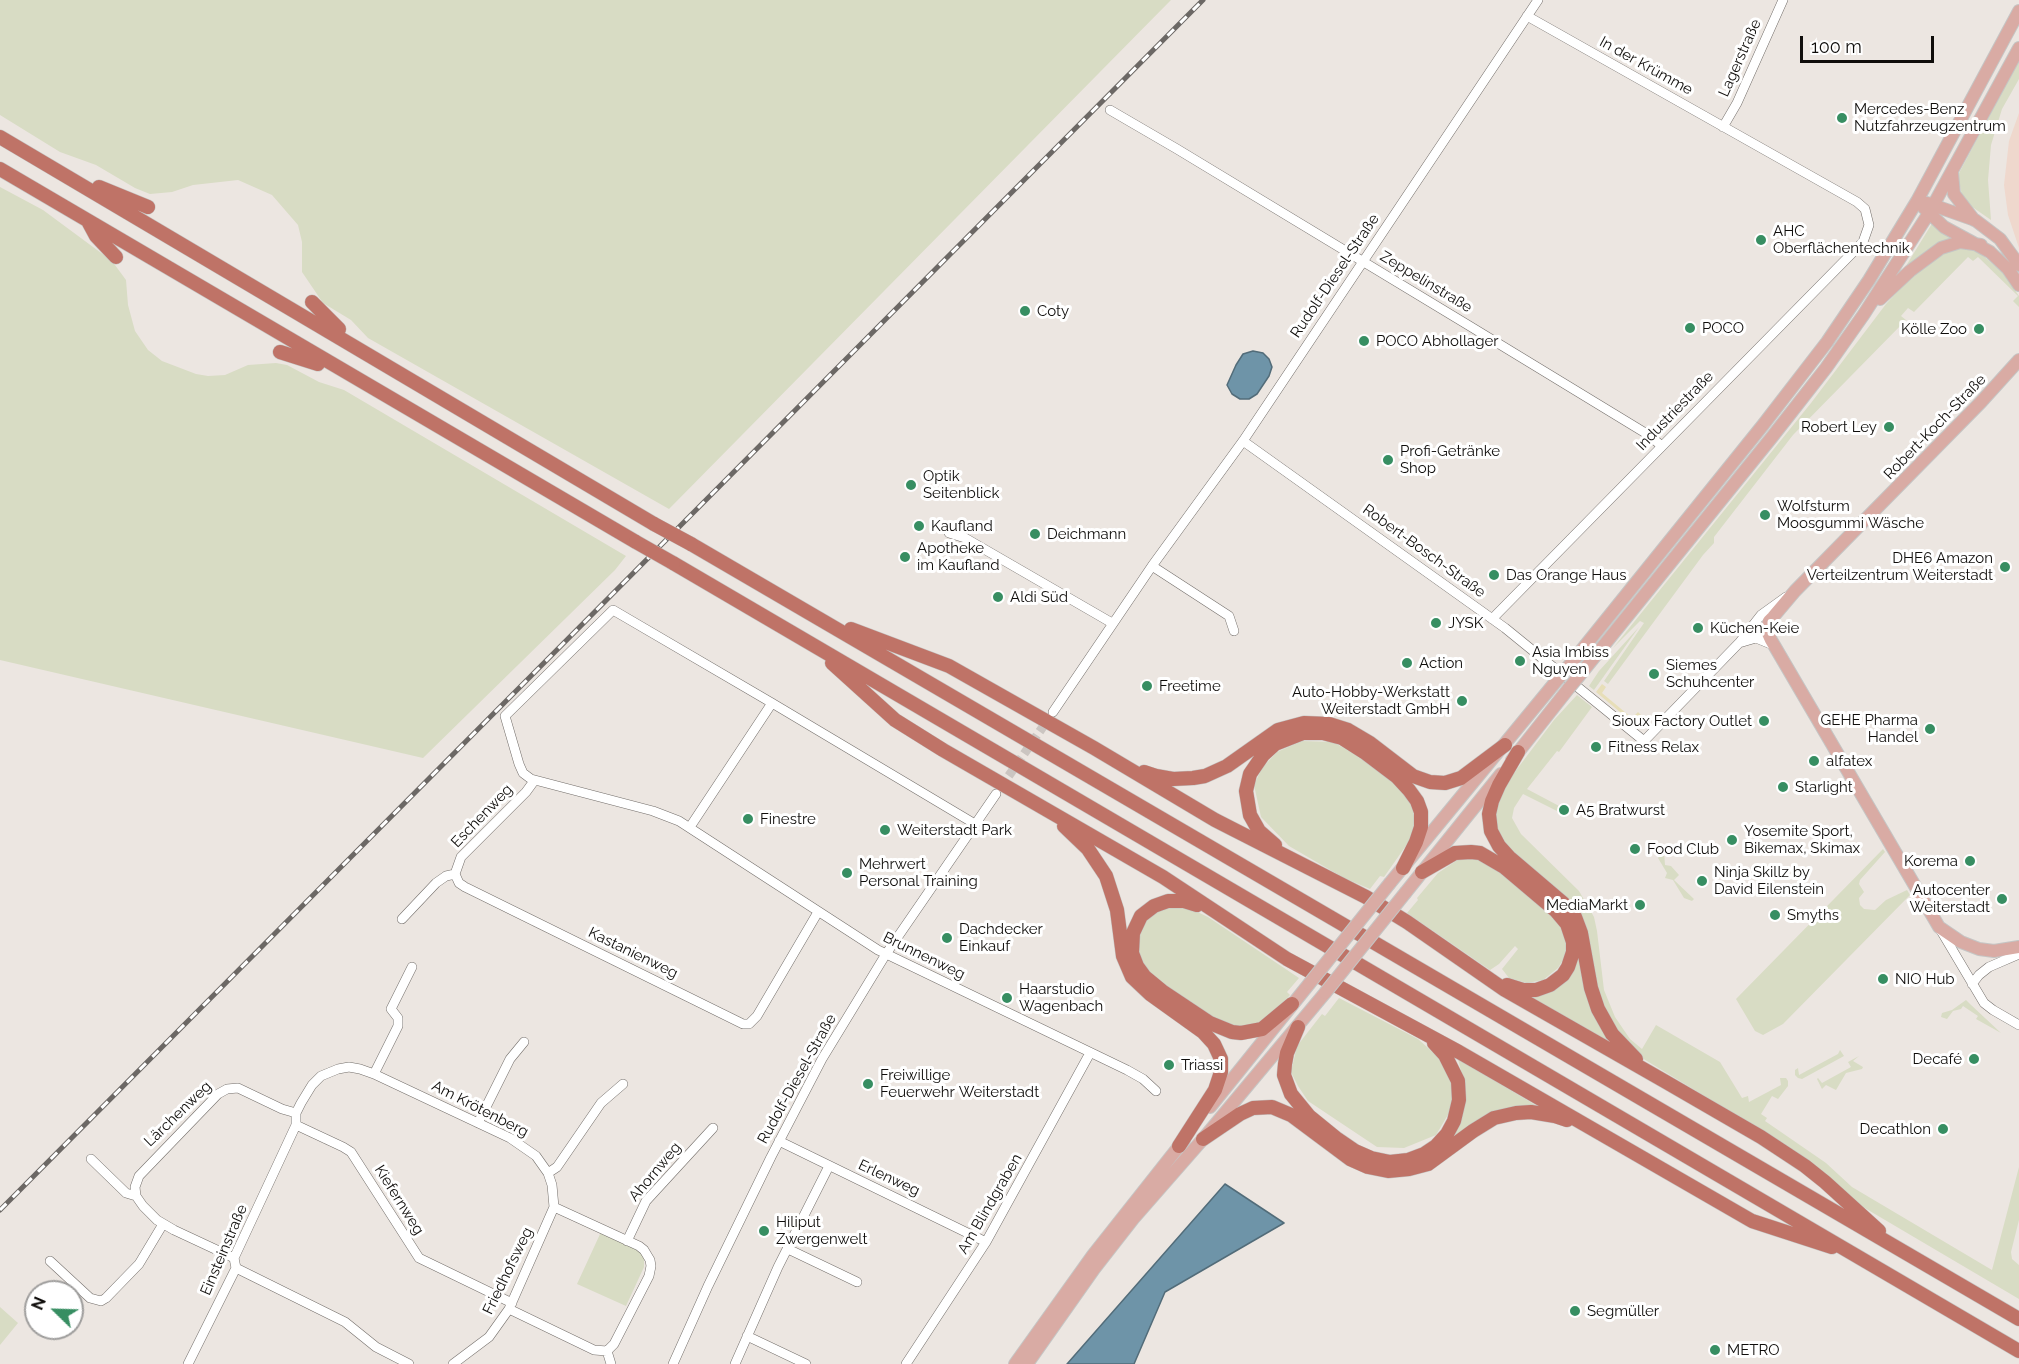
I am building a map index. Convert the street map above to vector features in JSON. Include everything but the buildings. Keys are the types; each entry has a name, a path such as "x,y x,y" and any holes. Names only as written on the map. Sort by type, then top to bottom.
{"highway":[{"path":"0,137 654,524 2019,1319"},
{"path":"48,165 148,207"},
{"path":"0,169 2019,1351"},
{"path":"88,221 96,236 116,257"},
{"path":"312,302 358,347"},
{"path":"280,352 297,356 359,380"},
{"path":"813,615 949,666 1215,820 1385,908 1505,990 1761,1137 1805,1166 1896,1247"},
{"path":"813,645 895,720 1163,877 1287,959 1600,1133 1715,1202 1752,1221 1852,1253"},
{"path":"1094,748 1156,776 1173,779 1193,778 1217,772 1278,730 1304,723 1319,722 1337,726 1359,736 1413,776 1430,782 1445,783 1477,767 1505,745"},
{"path":"1301,864 1259,831 1251,815 1246,791 1250,774 1269,749 1293,736 1313,732 1333,735 1351,742 1397,777 1409,790 1421,812 1421,826 1416,842 1403,867"},
{"path":"1518,752 1499,784 1490,809 1489,823 1495,840 1509,857 1563,903 1575,917 1581,933 1591,988 1605,1022 1624,1049 1666,1082"},
{"path":"1027,798 1077,838 1102,869 1112,890 1123,956 1132,977 1149,994 1203,1032 1218,1051 1221,1066 1218,1084 1179,1146"},
{"path":"1422,872 1455,853 1471,852 1489,857 1556,911 1567,924 1574,942 1572,960 1563,975 1550,985 1536,990 1523,990 1509,986 1467,963"},
{"path":"1237,927 1192,903 1176,900 1160,903 1148,910 1136,924 1132,953 1140,972 1150,982 1224,1030 1241,1033 1262,1029 1292,1004"},
{"path":"1298,1027 1287,1053 1284,1075 1299,1105 1336,1138 1355,1151 1371,1158 1390,1162 1408,1160 1424,1154 1436,1146 1447,1134 1454,1121 1459,1100 1458,1081 1452,1066 1438,1046 1421,1032"},
{"path":"1203,1139 1240,1113 1253,1108 1272,1107 1292,1115 1350,1159 1368,1167 1388,1171 1428,1164 1494,1118 1516,1113 1531,1112 1555,1116 1600,1133"}],"main road":[{"path":"1015,1364 1094,1255 1179,1146 1801,376 1869,280 1917,201 2019,11"},
{"path":"1027,1364 1115,1241 1298,1027 1826,368 1864,314 1931,209 2019,48"},
{"path":"1952,173 1954,194 1975,220 2000,239 2019,265"},
{"path":"1917,201 1931,209 1975,220"},
{"path":"1931,209 1944,227 1981,246 2000,260 2019,285"},
{"path":"1864,314 1910,271 1941,248 1960,242 1981,246"},
{"name":"Robert-Koch-Straße","path":"1774,646 1767,631 1769,621 2019,360"},
{"path":"1981,402 2019,369"},
{"path":"1774,646 1939,927 1961,942 1980,949 1994,951 2019,947"}],"street":[{"name":"Rudolf-Diesel-Straße","path":"1053,712 1152,566 1244,441 1538,0"},
{"name":"Lagerstraße","path":"1723,127 1737,103 1783,0"},
{"name":"In der Krümme","path":"1527,16 1857,202 1865,209 1869,219"},
{"name":"Zeppelinstraße","path":"1110,110 1647,434 1662,446"},
{"name":"Industriestraße","path":"1492,619 1863,242 1868,232 1869,219"},
{"name":"Robert-Bosch-Straße","path":"1244,441 1492,619 1583,690"},
{"path":"949,533 965,538 1113,623"},
{"path":"1152,566 1229,616 1234,631"},
{"name":"Robert-Koch-Straße","path":"1583,690 1644,741 1739,643 1754,622 1796,591"},
{"path":"534,781 523,773 505,716 613,610 975,824"},
{"path":"1739,643 1758,638 1774,646"},
{"path":"690,827 772,703"},
{"name":"Brunnenweg","path":"534,781 661,813 690,827 886,954 1136,1074 1156,1091"},
{"name":"Eschenweg","path":"455,874 461,857 526,792 534,781"},
{"name":"Rudolf-Diesel-Straße","path":"673,1364 708,1286 822,1059 886,954 996,794"},
{"path":"402,919 436,883 446,876 455,874"},
{"name":"Kastanienweg","path":"455,874 459,883 465,887 743,1024 749,1024 757,1016 818,912"},
{"path":"1939,927 1972,984 1989,1008 2019,1025"},
{"path":"1972,984 1989,967 2019,954"},
{"path":"374,1074 398,1026 398,1018 391,1009 411,967"},
{"path":"478,1124 510,1059 524,1042"},
{"name":"Am Blindgraben","path":"906,1364 986,1242 1090,1053"},
{"name":"Am Krötenberg","path":"296,1113 312,1085 326,1073 349,1067 360,1068 510,1138 530,1151 542,1162 548,1173 552,1185 554,1207"},
{"path":"548,1173 557,1167 601,1103 622,1084"},
{"name":"Lärchenweg","path":"136,1196 136,1183 142,1171 222,1090 238,1088 282,1109 296,1113"},
{"name":"Einsteinstraße","path":"188,1364 296,1125 296,1113"},
{"name":"Kiefernweg","path":"296,1125 353,1154 417,1257 594,1350 607,1352"},
{"name":"Ahornweg","path":"627,1241 646,1202 713,1128"},
{"name":"Erlenweg","path":"779,1141 986,1242"},
{"path":"91,1159 126,1193 136,1196 143,1206 163,1224 345,1322 370,1343 409,1364"},
{"path":"735,1364 788,1248 829,1166"},
{"path":"554,1207 644,1250 650,1260 651,1270 614,1344 607,1352 611,1364"},
{"name":"Friedhofsweg","path":"453,1364 489,1337 510,1306 554,1207"},
{"path":"50,1261 90,1298 101,1301 106,1299 139,1264 163,1224"},
{"path":"788,1248 857,1282"},
{"path":"747,1336 806,1364"}],"shaded area":[{"path":"2019,113 2019,248 2008,215 2004,185 2009,141"}],"green space":[{"path":"0,0 1171,0 669,509 368,338 351,320 323,303 302,272 302,242 298,225 272,195 238,180 193,185 172,192 150,194 135,188 96,165 60,152 0,115"},
{"path":"2019,60 2019,79 2002,109 1991,145 1988,180 1991,220 1968,204 1962,196 1958,175"},
{"path":"0,187 43,210 112,261 126,280 128,305 135,331 148,350 162,361 196,374 208,376 225,375 248,365 276,363 287,365 319,382 344,390 626,556 615,570 423,758 0,660"},
{"path":"1933,222 1960,238 1901,274"},
{"path":"1961,248 1979,252 2002,272 2019,296 2019,307 2013,301 2018,296 1978,257 1973,261 1968,257 1914,312 1908,308 1901,316 1906,320 1793,435 1714,537 1714,543 1608,684 1604,681 1644,623 1640,621 1613,648 1811,403 1886,304 1908,280 1941,253"},
{"path":"1639,627 1594,690 1589,686 1599,671"},
{"path":"1577,695 1592,707 1559,752 1557,751 1527,789 1561,807 1559,812 1523,794 1514,808 1512,818 1521,834 1579,891 1594,917 1604,990 1615,1017 1630,1039 1642,1049 1656,1025 1720,1062 1742,1098 1748,1096 1749,1102 1781,1085 1780,1078 1786,1078 1788,1086 1778,1099 1772,1096 1761,1114 1767,1118 1765,1121 1826,1163 1852,1187 1992,1270 2019,1167 2019,1220 2011,1252 2012,1259 2019,1265 2019,1299 1863,1207 1762,1131 1642,1058 1620,1036 1599,1000 1591,964 1505,844 1497,830 1494,813 1502,789 1554,720"},
{"path":"1302,741 1333,742 1359,756 1393,781 1405,794 1413,809 1415,823 1410,840 1384,877 1380,876 1370,889 1344,878 1289,846 1261,817 1254,785 1262,768 1277,752"},
{"path":"1883,849 1885,852 1860,880 1859,884 1864,892 1859,898 1860,905 1864,909 1875,910 1886,900 1907,890 1910,895 1783,1024 1763,1035 1755,1031 1736,999"},
{"path":"1664,851 1665,865 1671,866 1679,875 1674,880 1694,899 1692,901 1684,898 1673,880 1665,878 1667,873 1658,858"},
{"path":"1475,858 1491,865 1550,913 1563,928 1568,940 1566,955 1558,968 1543,980 1527,983 1509,978 1502,969 1518,949 1515,946 1499,964 1490,970 1407,913 1438,873 1459,859"},
{"path":"1187,907 1208,917 1299,978 1287,992 1290,995 1280,1006 1255,1026 1244,1028 1216,1021 1155,980 1142,964 1137,949 1138,933 1150,915 1162,908"},
{"path":"1579,945 1619,1049 1526,995 1542,993"},
{"path":"1339,998 1418,1039 1436,1055 1450,1074 1454,1093 1449,1113 1436,1135 1404,1148 1377,1147 1308,1101 1291,1072 1297,1046 1322,1014 1325,1016"},
{"path":"1966,1000 2001,1033 1976,1019 1978,1016 1963,1006 1953,1011 1947,1019 1941,1017 1942,1013 1952,1010"},
{"path":"1840,1050 1844,1056 1802,1079 1795,1075 1795,1070 1798,1068 1799,1075 1838,1054"},
{"path":"1859,1056 1853,1061 1863,1067 1862,1069 1846,1073 1836,1090 1826,1085 1822,1089 1818,1078 1822,1083 1851,1067 1848,1062"},
{"path":"1458,1059 1537,1106 1535,1109 1455,1138 1453,1136 1464,1083"},
{"path":"601,1232 638,1249 644,1258 644,1267 626,1306 577,1284"},
{"path":"0,1307 18,1323 0,1345"}],"sand":[{"path":"1602,684 1606,687 1602,693 1632,718 1638,712 1645,719 1650,715 1654,718 1632,722 1596,692"}],"water":[{"path":"1253,351 1263,353 1269,359 1272,367 1257,394 1249,399 1240,399 1232,394 1227,385 1243,354"},
{"path":"1225,1184 1284,1223 1165,1292 1134,1364 1067,1364"}],"tunnel":[{"path":"1001,787 1049,718"}],"railway":[{"path":"0,1210 1203,0"}],"place":[{"name":"Mercedes-Benz Nutzfahrzeugzentrum","path":"1842,118"},
{"name":"AHC Oberflächentechnik","path":"1761,240"},
{"name":"Coty","path":"1025,311"},
{"name":"POCO","path":"1690,328"},
{"name":"Kölle Zoo","path":"1979,329"},
{"name":"POCO Abhollager","path":"1364,341"},
{"name":"Robert Ley","path":"1889,427"},
{"name":"Profi-Getränke Shop","path":"1388,460"},
{"name":"Optik Seitenblick","path":"911,485"},
{"name":"Wolfsturm Moosgummi Wäsche","path":"1765,515"},
{"name":"Kaufland","path":"919,526"},
{"name":"Deichmann","path":"1035,534"},
{"name":"Apotheke im Kaufland","path":"905,557"},
{"name":"DHE6 Amazon Verteilzentrum Weiterstadt","path":"2005,567"},
{"name":"Das Orange Haus","path":"1494,575"},
{"name":"Aldi Süd","path":"998,597"},
{"name":"JYSK","path":"1436,623"},
{"name":"Küchen-Keie","path":"1698,628"},
{"name":"Asia Imbiss Nguyen","path":"1520,661"},
{"name":"Action","path":"1407,663"},
{"name":"Siemes Schuhcenter","path":"1654,674"},
{"name":"Freetime","path":"1147,686"},
{"name":"Auto-Hobby-Werkstatt Weiterstadt GmbH","path":"1462,701"},
{"name":"Sioux Factory Outlet","path":"1764,721"},
{"name":"GEHE Pharma Handel","path":"1930,729"},
{"name":"Fitness Relax","path":"1596,747"},
{"name":"alfatex","path":"1814,761"},
{"name":"Starlight","path":"1783,787"},
{"name":"A5 Bratwurst","path":"1564,810"},
{"name":"Finestre","path":"748,819"},
{"name":"Weiterstadt Park","path":"885,830"},
{"name":"Yosemite Sport, Bikemax, Skimax","path":"1732,840"},
{"name":"Food Club","path":"1635,849"},
{"name":"Korema","path":"1970,861"},
{"name":"Mehrwert Personal Training","path":"847,873"},
{"name":"Ninja Skillz by David Eilenstein","path":"1702,881"},
{"name":"Autocenter Weiterstadt","path":"2002,899"},
{"name":"MediaMarkt","path":"1640,905"},
{"name":"Smyths","path":"1775,915"},
{"name":"Dachdecker Einkauf","path":"947,938"},
{"name":"NIO Hub","path":"1883,979"},
{"name":"Haarstudio Wagenbach","path":"1007,998"},
{"name":"Decafé","path":"1974,1059"},
{"name":"Triassi","path":"1169,1065"},
{"name":"Freiwillige Feuerwehr Weiterstadt","path":"868,1084"},
{"name":"Decathlon","path":"1943,1129"},
{"name":"Hiliput Zwergenwelt","path":"764,1231"},
{"name":"Segmüller","path":"1575,1311"},
{"name":"METRO","path":"1715,1350"}]}
